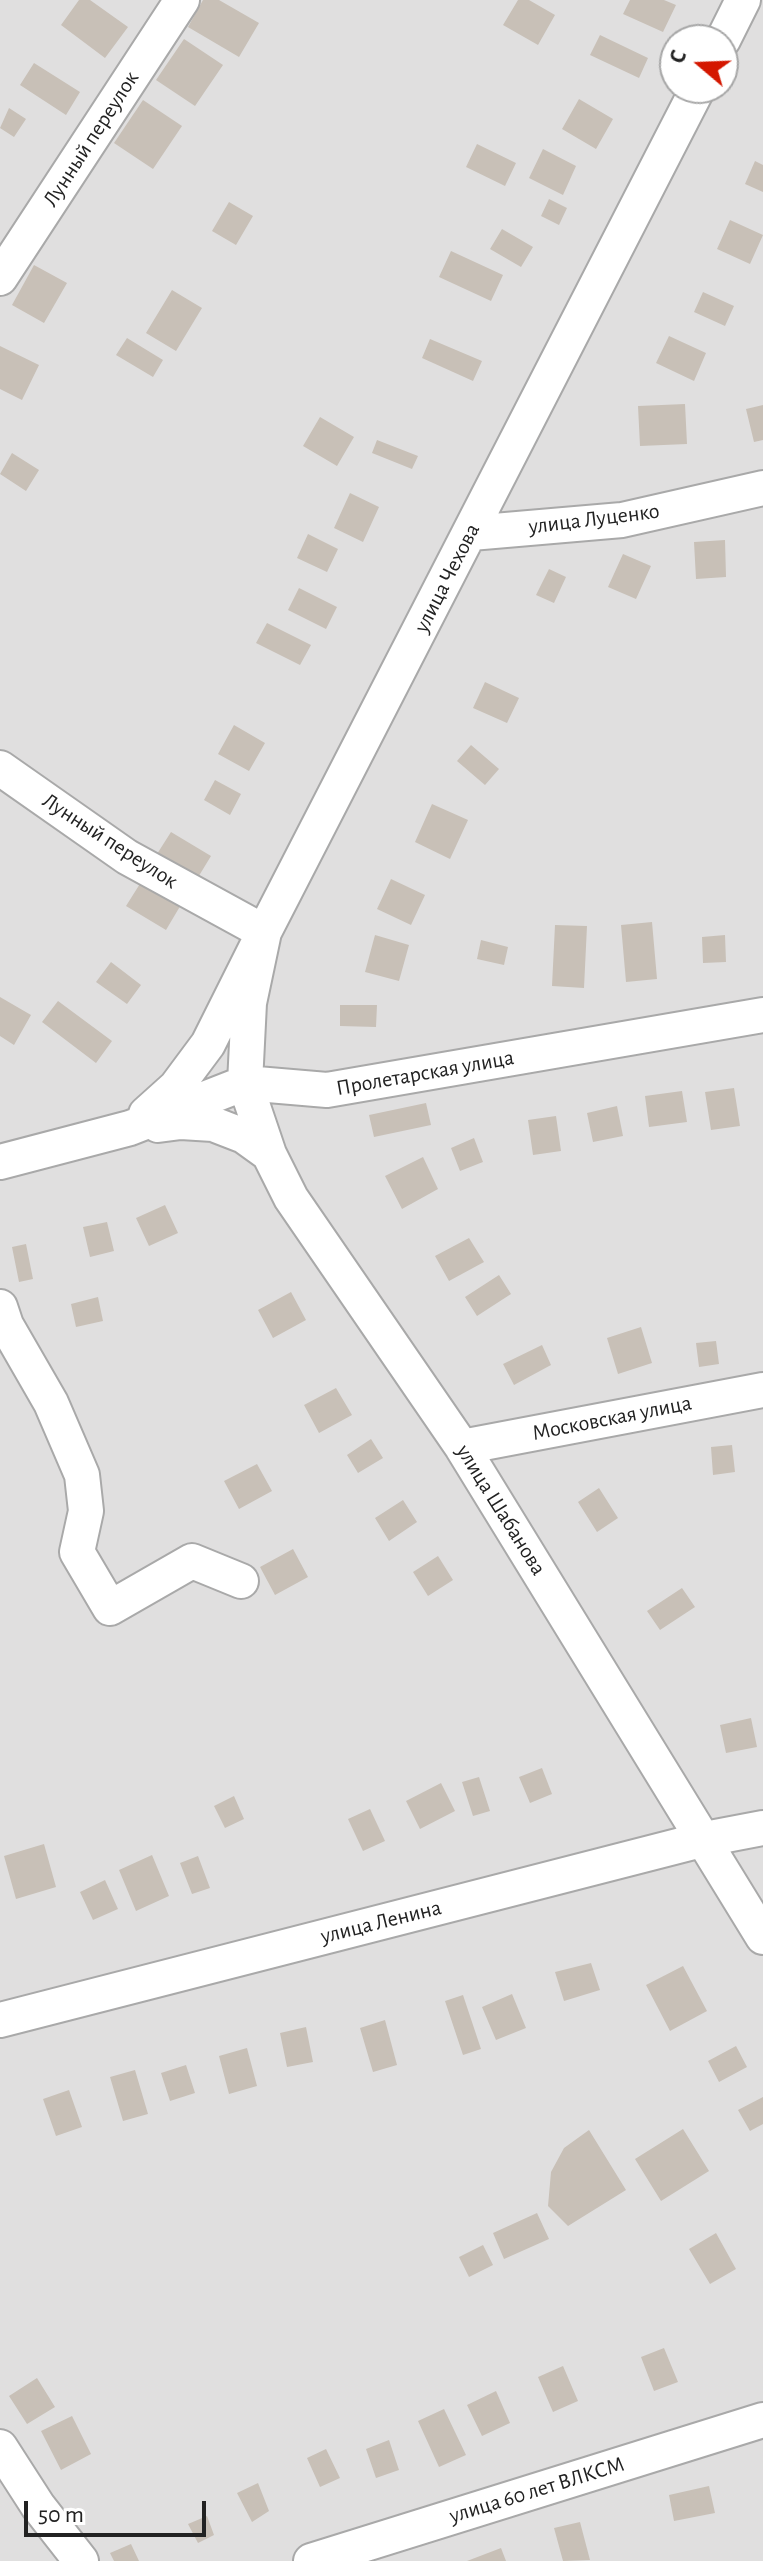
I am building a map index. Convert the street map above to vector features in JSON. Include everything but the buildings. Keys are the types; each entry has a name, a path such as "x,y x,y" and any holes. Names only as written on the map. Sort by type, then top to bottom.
{"street":[{"name":"Лунный переулок","path":"0,278 182,0"},
{"path":"731,24 743,0"},
{"name":"улица Чехова","path":"245,1083 249,1003 264,932 690,104"},
{"name":"улица Луценко","path":"471,533 622,520 763,488"},
{"name":"Лунный переулок","path":"0,768 127,857 264,932"},
{"path":"130,1128 176,1087 208,1044 264,932"},
{"name":"Пролетарская улица","path":"0,1162 130,1128 245,1083 327,1090 763,1015"},
{"name":"улица Шабанова","path":"245,1083 269,1154 291,1198 462,1447 763,1937"},
{"path":"130,1128 181,1122 213,1124 244,1136 269,1154"},
{"path":"0,1307 6,1325 51,1403 82,1475 86,1511 77,1552 110,1608 192,1561 241,1581"},
{"name":"Московская улица","path":"462,1447 763,1390"},
{"name":"улица Ленина","path":"0,2020 705,1839 763,1828"},
{"name":"улица 60 лет ВЛКСМ","path":"311,2561 763,2420"},
{"path":"0,2447 38,2506 81,2561"}],"shaded area":[{"path":"0,0 763,0 763,2561 0,2561"}]}
